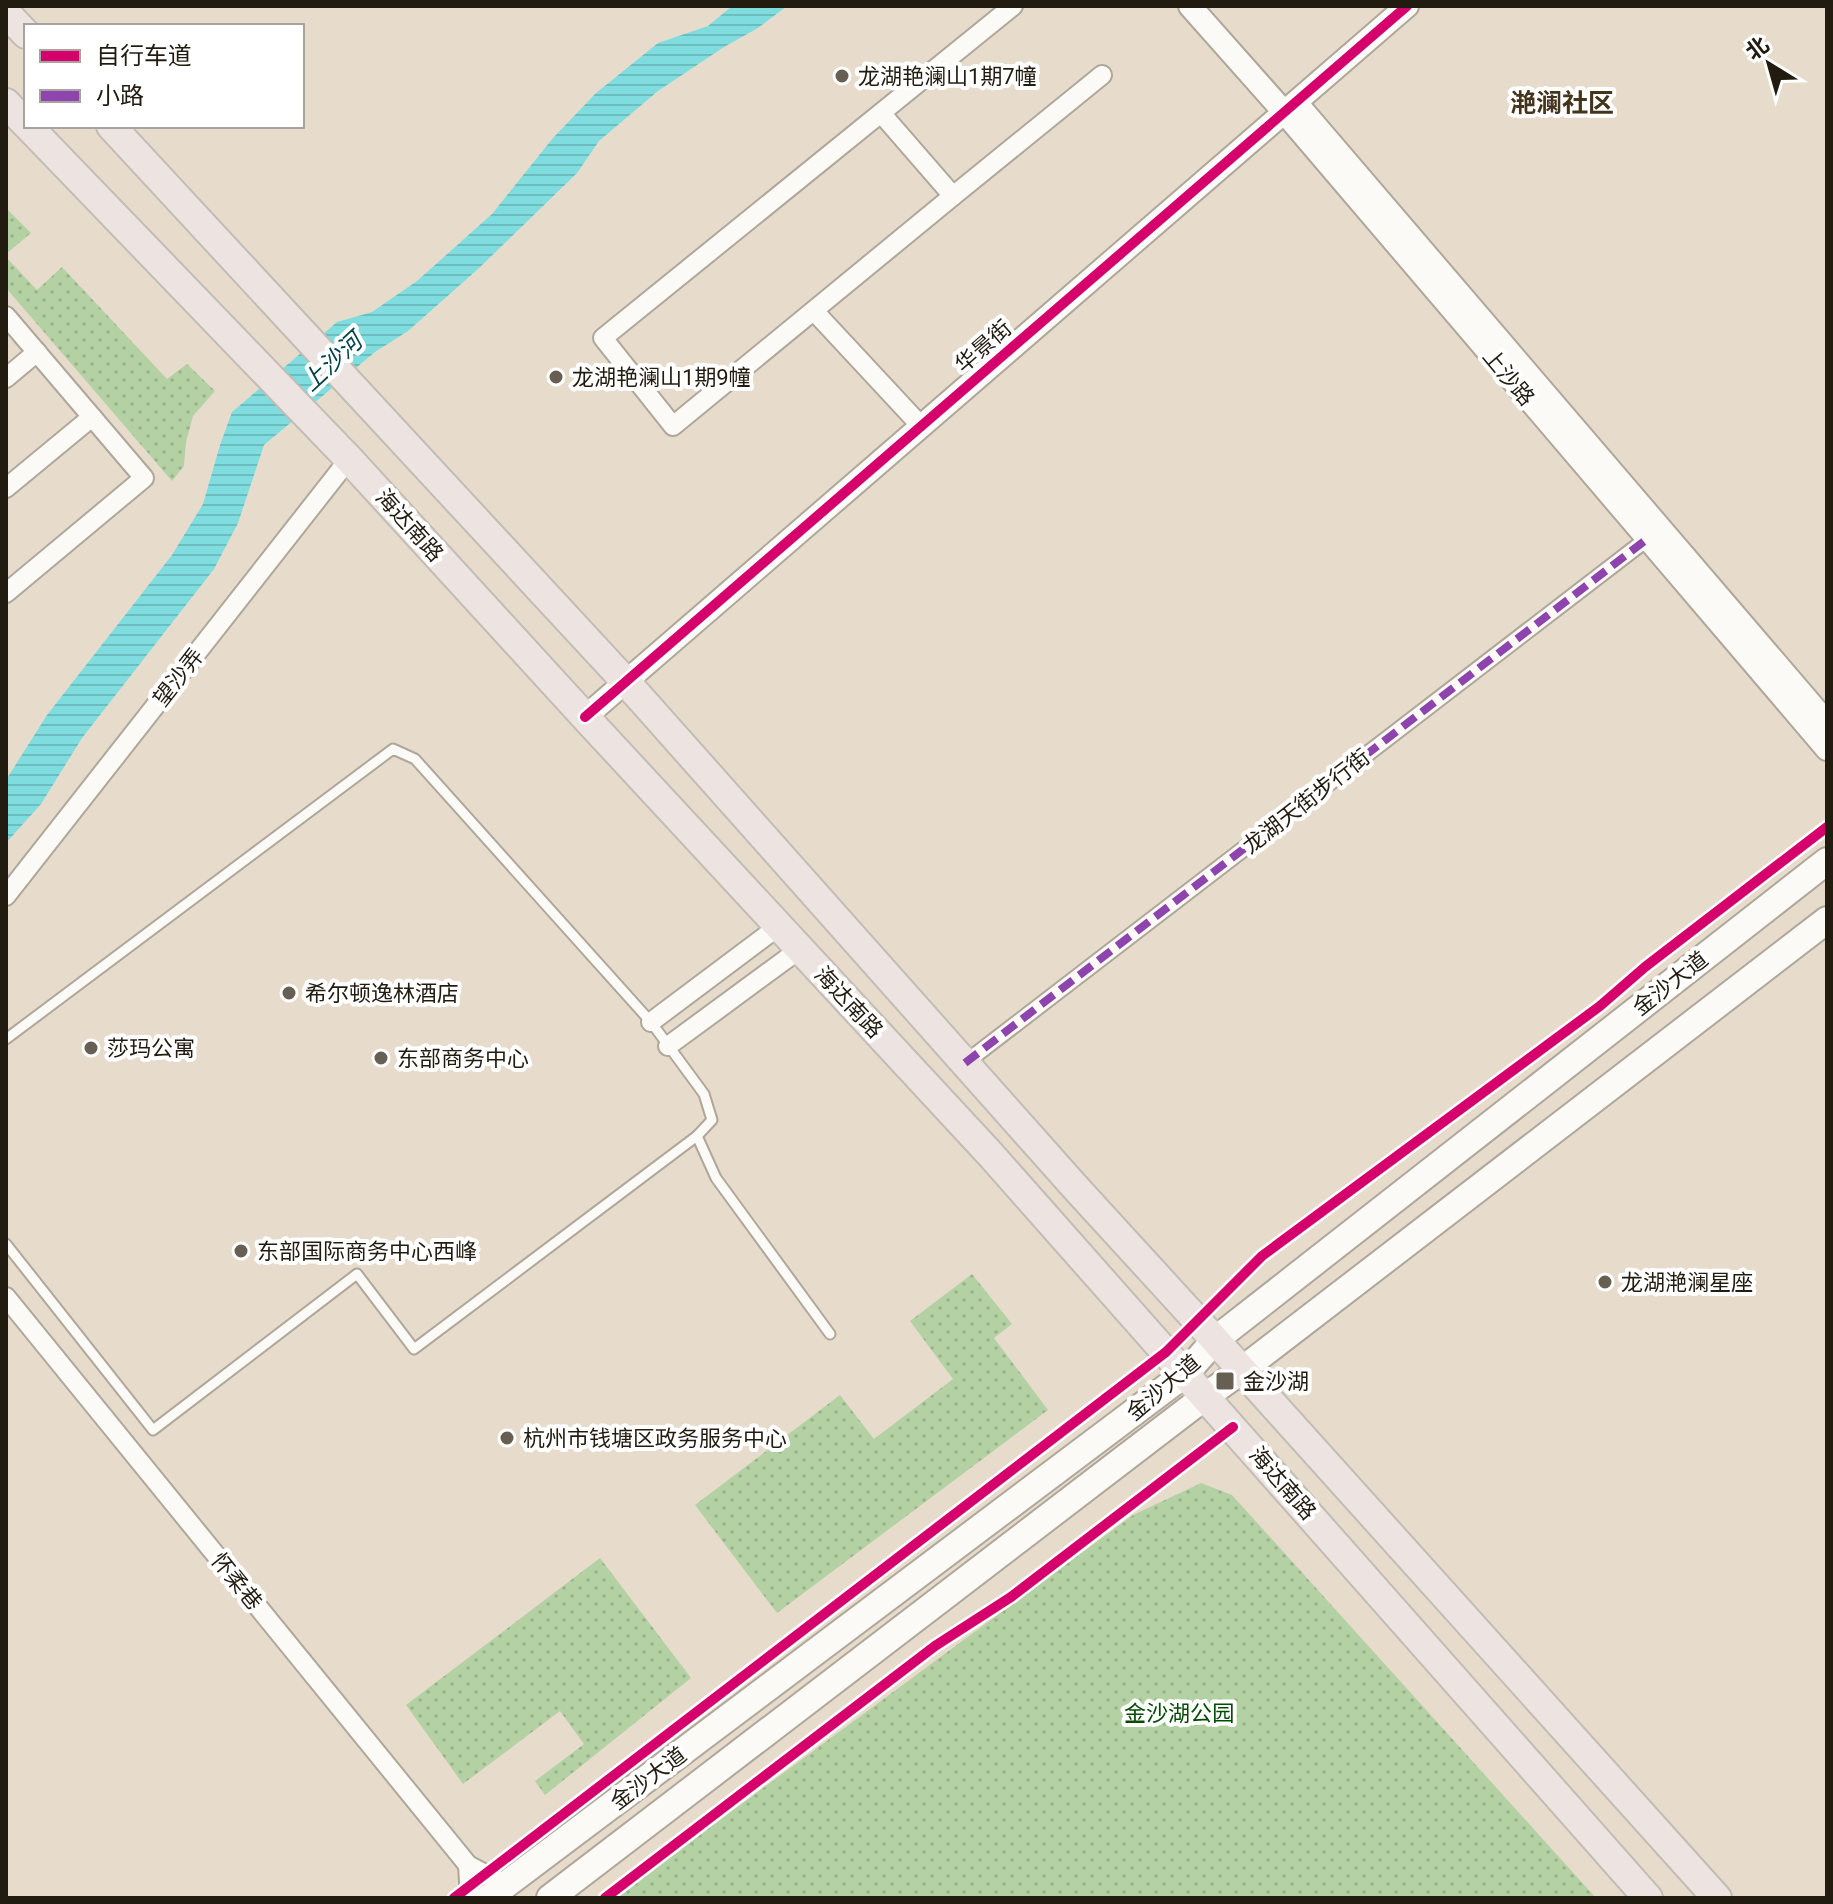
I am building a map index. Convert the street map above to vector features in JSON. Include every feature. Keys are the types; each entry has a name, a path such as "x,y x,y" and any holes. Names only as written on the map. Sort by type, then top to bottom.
{"main road":[{"path":"6,13 24,32"},
{"name":"海达南路","path":"6,103 24,122"},
{"name":"海达南路","path":"30,128 349,459 991,1155 1648,1898"},
{"name":"海达南路","path":"113,128 626,682 1075,1187 1717,1898"},
{"name":"金沙大道","path":"497,1891 1186,1373 1215,1340 1827,861"},
{"name":"金沙大道","path":"550,1898 1827,920"}],"street":[{"path":"1013,6 603,338 673,426 1102,75"},
{"name":"上沙路","path":"1190,6 1290,107 1827,723"},
{"name":"上沙路","path":"1210,6 1647,539 1827,749"},
{"name":"华景街","path":"585,717 1407,6"},
{"path":"881,113 953,196"},
{"path":"814,311 921,426"},
{"path":"6,316 144,478 6,593"},
{"path":"6,378 37,352"},
{"path":"6,488 92,417"},
{"name":"望沙弄","path":"6,896 349,459"},
{"name":"龙湖天街步行街","path":"965,1063 1647,539"},
{"path":"651,1022 779,926"},
{"path":"668,1046 800,949"},
{"name":"怀柔巷","path":"6,1297 468,1865 497,1891"},
{"path":"468,1865 470,1898"}],"lane":[{"path":"6,1039 393,749 415,759 651,1022 704,1094 712,1120 697,1136 414,1349 357,1274 153,1430 6,1244"},
{"path":"697,1136 716,1178 830,1334"}],"green space":[{"path":"6,208 31,233 6,254"},
{"path":"6,257 37,290 62,267 167,379 187,364 215,391 193,416 184,466 172,481 6,288"},
{"path":"972,1274 1012,1324 994,1338 1048,1410 777,1613 695,1505 840,1395 874,1439 953,1379 910,1321"},
{"name":"金沙湖公园","path":"1201,1483 1232,1495 1596,1898 614,1898 1133,1515"},
{"path":"600,1558 691,1678 545,1795 535,1781 584,1744 560,1711 463,1784 406,1705"}],"water":[{"name":"上沙河","path":"732,6 787,6 758,28 658,91 599,141 577,173 478,269 408,331 375,352 264,445 238,523 214,569 82,738 41,804 6,843 6,780 47,715 172,555 203,504 232,412 337,322 372,312 417,281 492,214 553,138 596,93 658,43 708,26"}],"marked path":[{"path":"965,1063 1647,539"}],"cycle path":[{"path":"585,717 1407,6"},
{"path":"454,1898 1166,1352 1262,1256 1600,1006 1645,967 1827,827"},
{"path":"605,1898 935,1646 1011,1597 1233,1427"}],"place":[{"name":"龙湖艳澜山1期7幢","path":"842,76"},
{"name":"龙湖艳澜山1期9幢","path":"556,377"},
{"name":"希尔顿逸林酒店","path":"289,993"},
{"name":"莎玛公寓","path":"91,1048"},
{"name":"东部商务中心","path":"381,1058"},
{"name":"东部国际商务中心西峰","path":"241,1251"},
{"name":"龙湖滟澜星座","path":"1605,1282"},
{"name":"金沙湖","path":"1225,1381"},
{"name":"杭州市钱塘区政务服务中心","path":"507,1438"}],"district":[{"name":"滟澜社区","path":"1562,103"}]}
